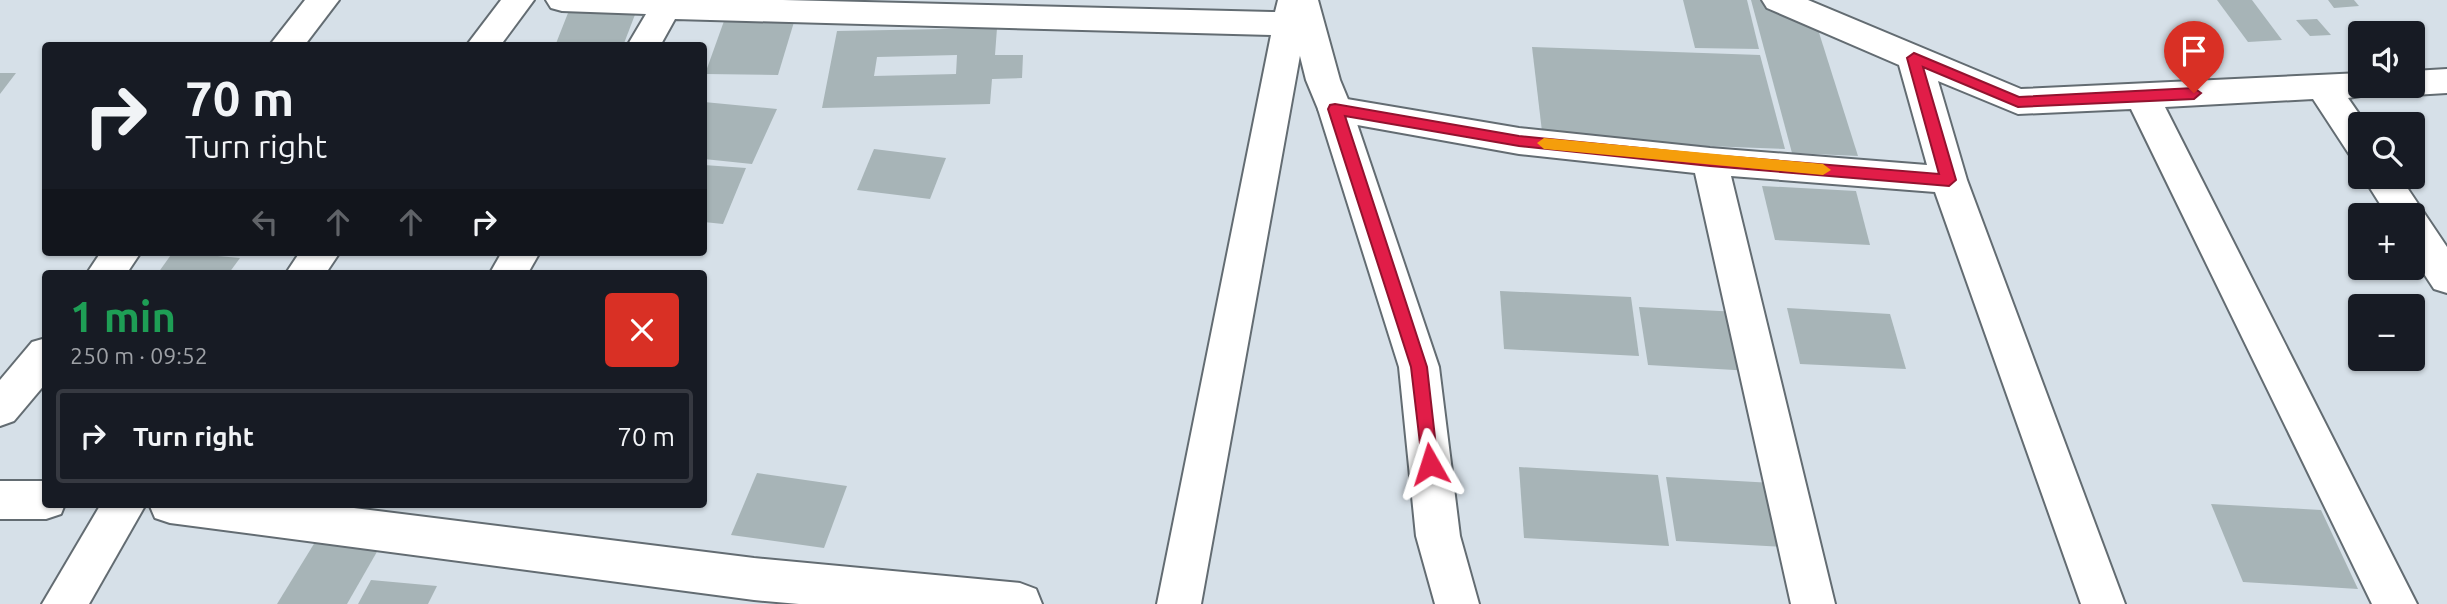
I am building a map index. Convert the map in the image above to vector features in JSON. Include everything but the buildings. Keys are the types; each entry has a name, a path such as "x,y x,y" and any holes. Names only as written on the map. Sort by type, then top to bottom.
{"street":[{"path":"288,42 323,0"},
{"path":"485,42 518,0"},
{"path":"562,0 658,4 1295,8"},
{"path":"1778,0 2018,102 2348,86"},
{"path":"644,42 658,4"},
{"path":"1295,8 1335,109 1419,367 1438,536 1457,604"},
{"path":"1179,604 1295,8"},
{"path":"1914,58 1949,180 2104,604"},
{"path":"2425,82 2447,81"},
{"path":"2323,87 2348,125"},
{"path":"2142,96 2395,604"},
{"path":"1335,109 1519,141 1710,161 1949,180"},
{"path":"1710,161 1813,604"},
{"path":"2425,244 2447,278"},
{"path":"307,270 318,256"},
{"path":"0,409 42,359"},
{"path":"0,500 42,500"},
{"path":"64,604 123,508"},
{"path":"241,508 365,515 754,579 1020,604"}],"slow traffic":[{"path":"1544,143 1823,170"}],"route":[{"path":"1430,464 1419,367 1335,109 1519,141 1710,161 1949,180 1914,58 2018,102 2194,93"}]}
